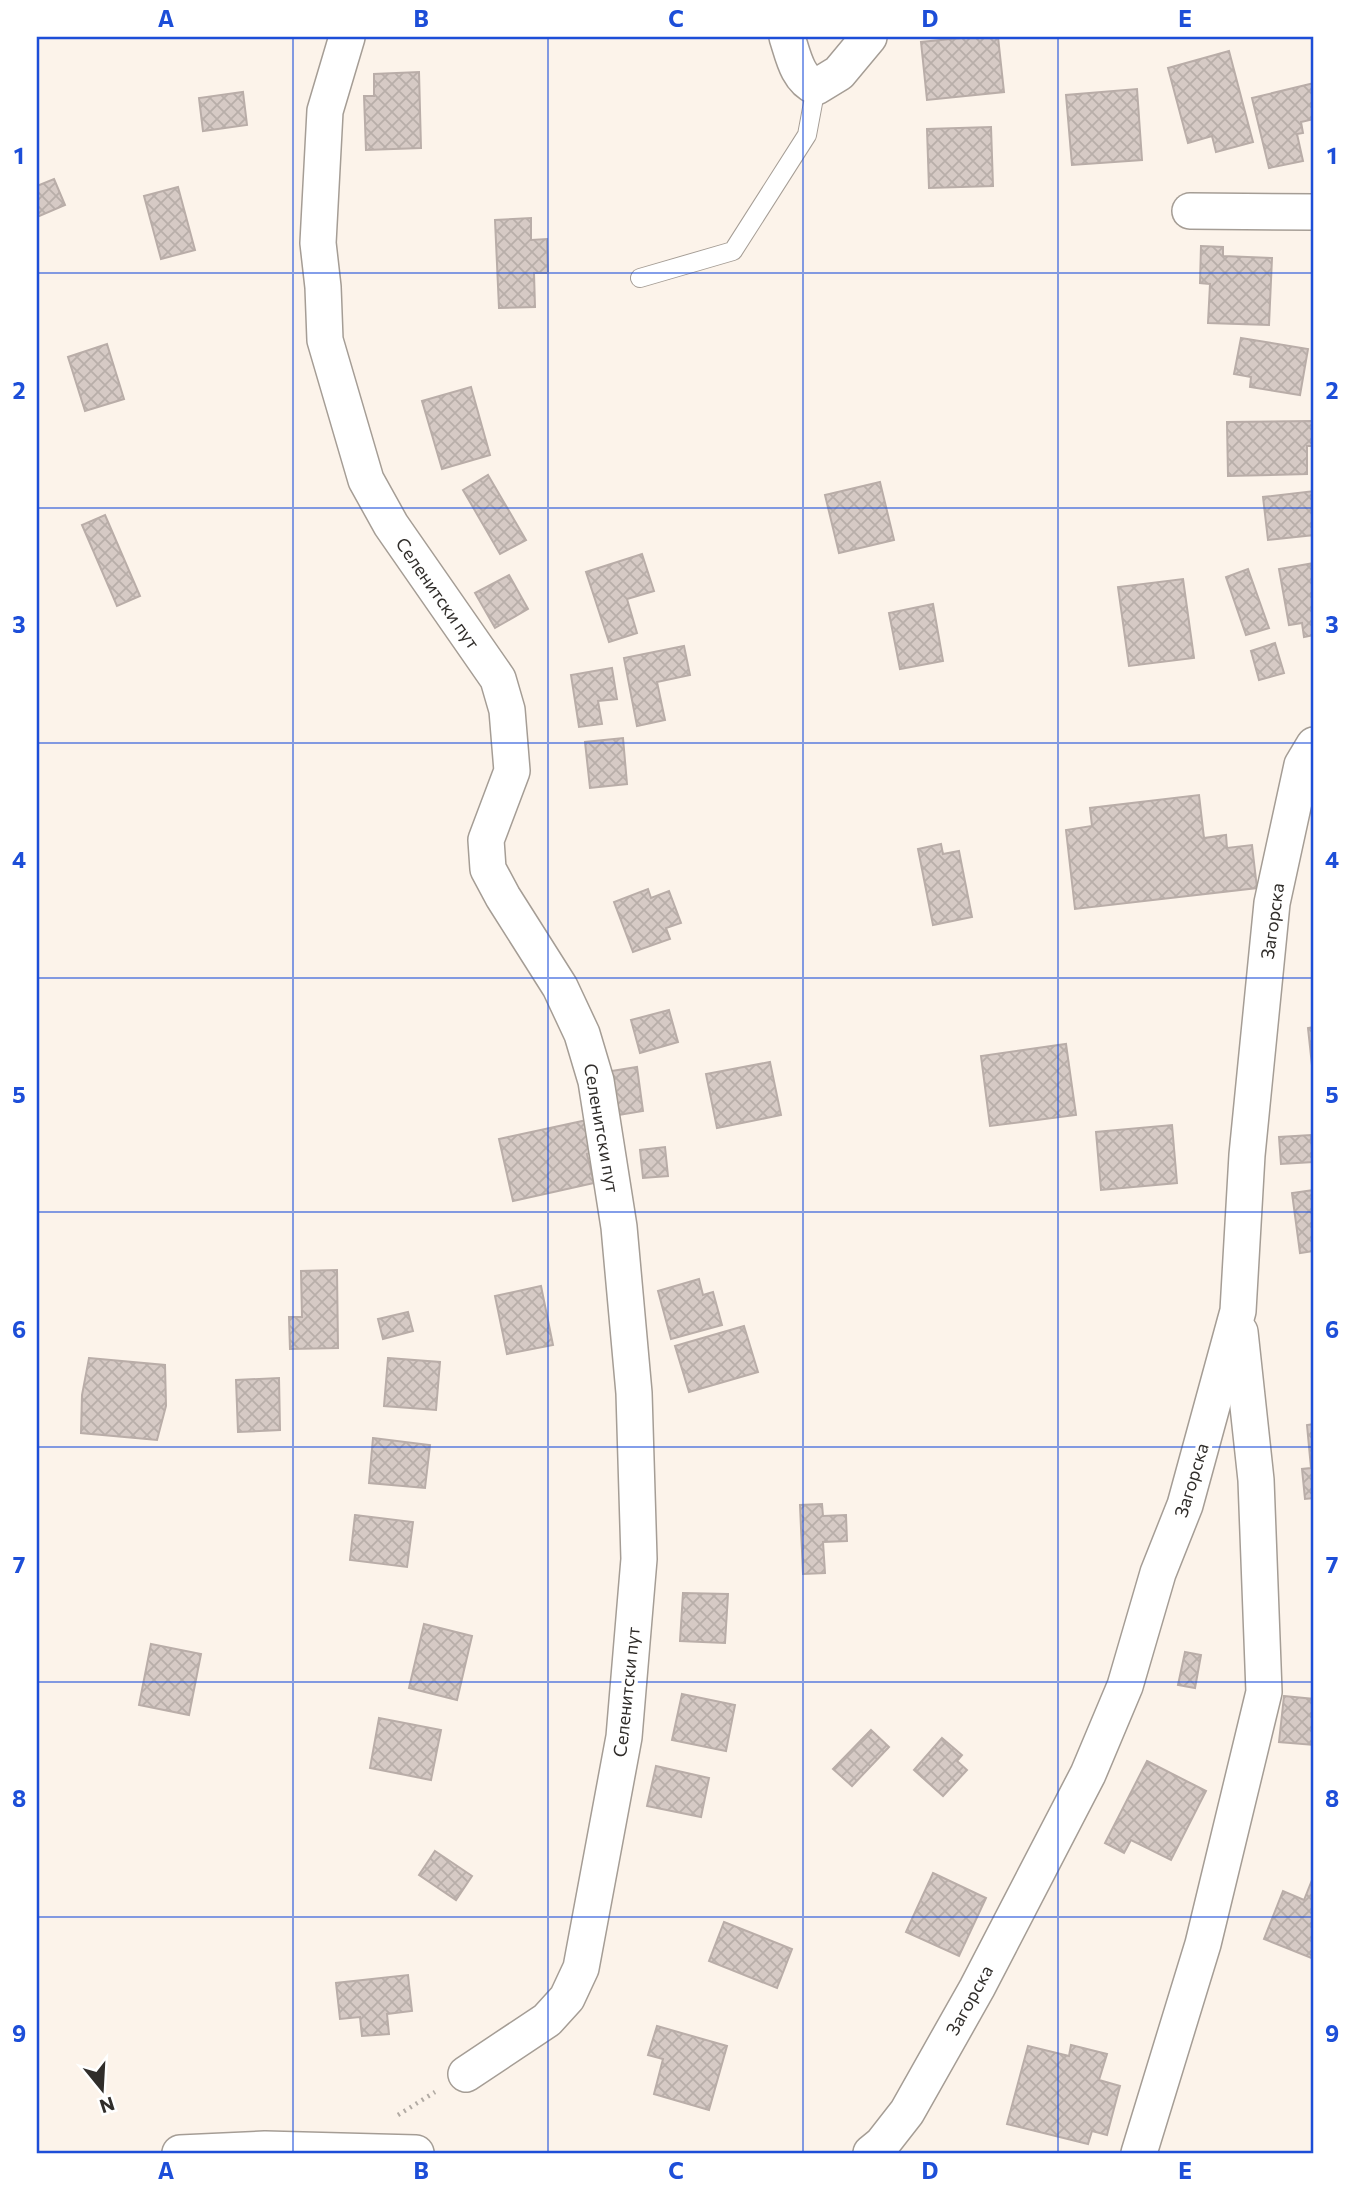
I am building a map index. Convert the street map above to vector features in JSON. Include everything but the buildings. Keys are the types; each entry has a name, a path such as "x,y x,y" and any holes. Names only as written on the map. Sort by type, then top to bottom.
{"street":[{"name":"Селенитски пут","path":"347,37 325,111 318,243 325,340 366,480 391,526 498,679 508,710 512,771 486,841 488,869 560,987 582,1034 596,1081 619,1227 634,1393 639,1559 624,1737 581,1968 567,1998 547,2020 466,2074"},
{"path":"787,37 802,77 816,87 839,73 869,37"},
{"path":"1190,211 1314,212"},
{"name":"Загорска","path":"871,2153 907,2112 989,1965 1088,1774 1125,1686 1158,1573 1185,1505 1238,1311 1247,1155 1272,903 1301,765 1314,745"},
{"path":"1139,2153 1203,1944 1264,1692 1256,1480 1238,1311"},
{"path":"180,2153 265,2150 416,2153"}],"lane":[{"path":"640,278 733,251 807,135 816,87"}]}
